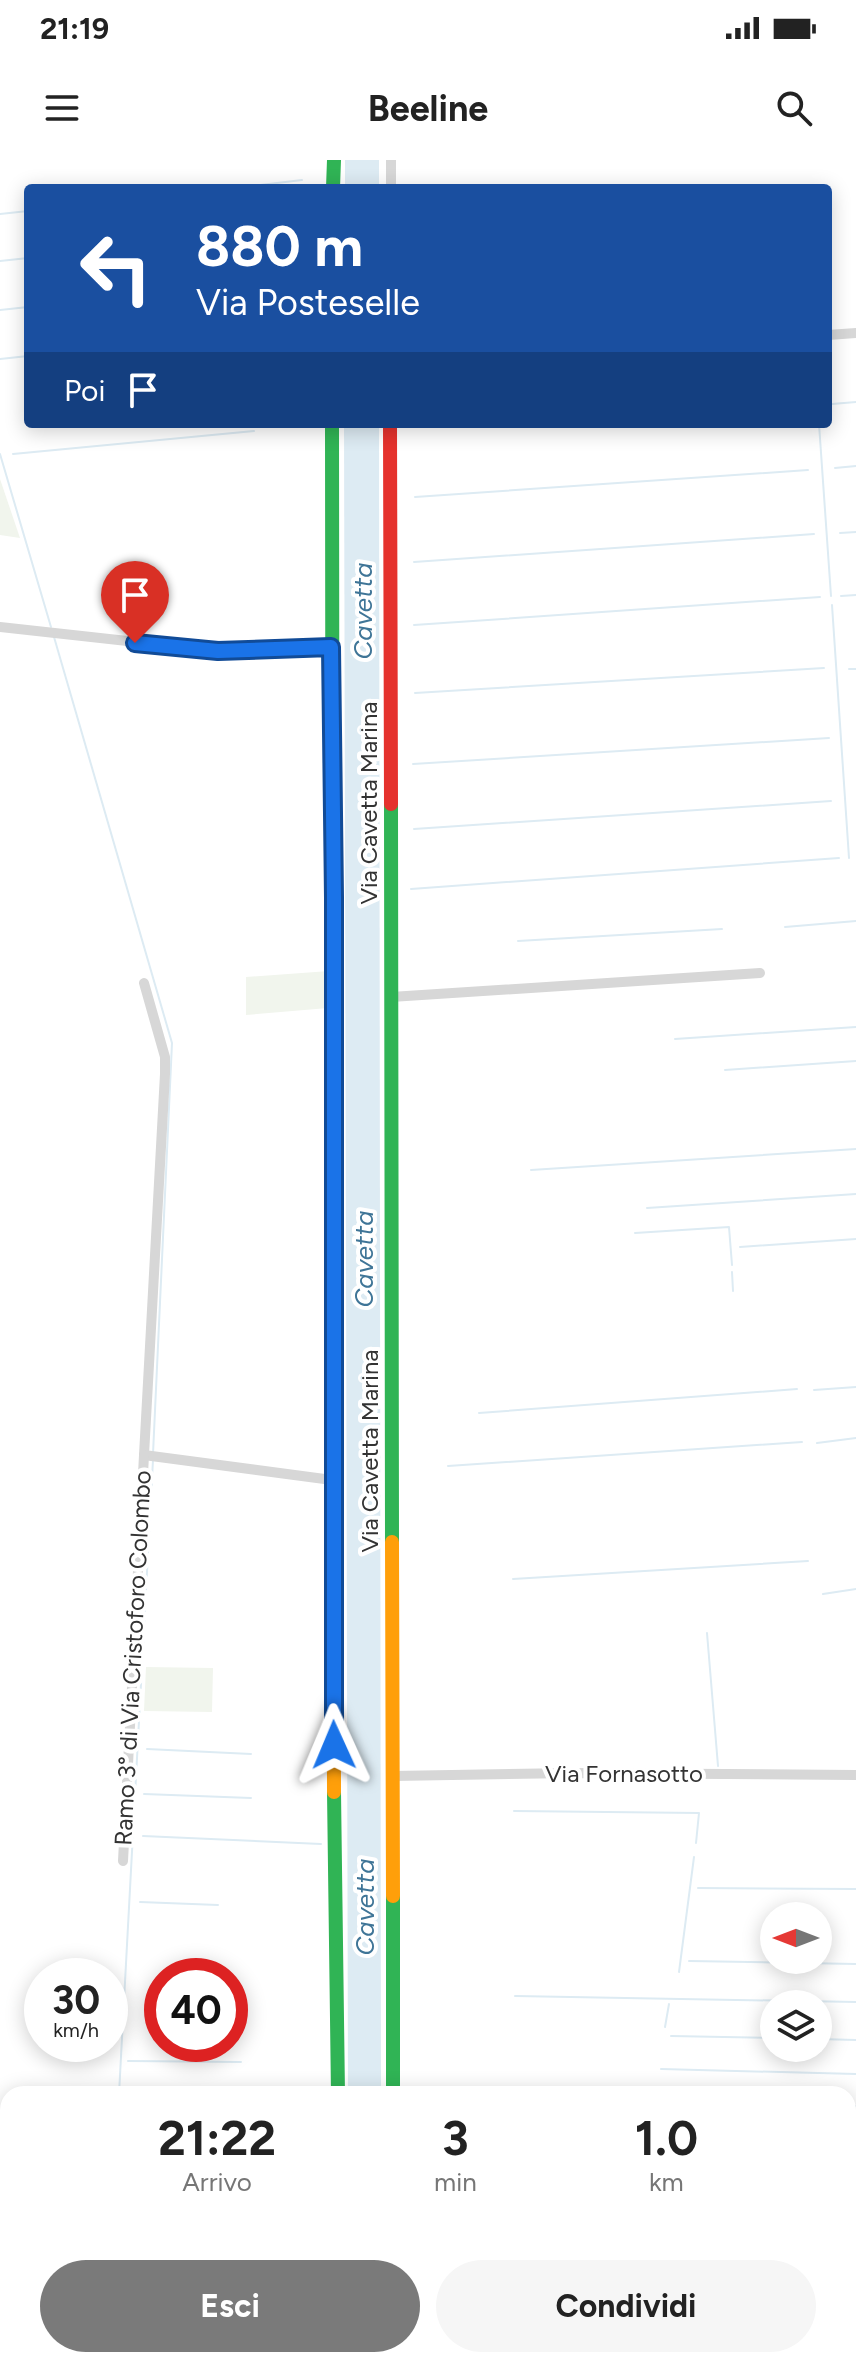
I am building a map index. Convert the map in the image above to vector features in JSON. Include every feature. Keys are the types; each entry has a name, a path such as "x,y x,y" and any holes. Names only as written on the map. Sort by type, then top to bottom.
{"street":[{"path":"333,184 334,160"},
{"path":"391,160 391,184"},
{"path":"832,335 856,333"},
{"path":"332,428 332,1624 338,2086"},
{"name":"Via Cavetta Marina","path":"390,428 393,2086"},
{"path":"0,627 218,651 331,647"},
{"path":"391,997 760,973"},
{"name":"Ramo 3° di Via Cristoforo Colombo","path":"123,1861 150,1456 165,1074 165,1057 144,983"},
{"path":"150,1456 332,1480"},
{"name":"Via Fornasotto","path":"393,1776 558,1773 856,1775"}],"shaded area":[{"path":"0,479 20,538 0,535"},
{"path":"329,971 328,1008 246,1015 246,977"},
{"path":"146,1667 213,1668 212,1712 144,1711"}],"water":[{"path":"345,160 379,160 379,184 345,184"},
{"name":"Cavetta","path":"344,428 379,428 381,2086 348,2086"}],"waterway":[{"path":"268,184 302,180"},
{"path":"0,214 24,211"},
{"path":"0,261 24,258"},
{"path":"0,310 24,307"},
{"path":"0,359 24,356"},
{"path":"832,404 856,402"},
{"path":"819,428 831,596"},
{"path":"13,454 254,431"},
{"path":"0,454 51,627"},
{"path":"835,468 856,466"},
{"path":"415,497 808,470"},
{"path":"840,533 856,532"},
{"path":"414,562 814,534"},
{"path":"841,596 856,595"},
{"path":"414,625 820,597"},
{"path":"832,605 849,858"},
{"path":"54,637 172,1043 153,1454"},
{"path":"415,693 824,668"},
{"path":"849,669 856,669"},
{"path":"413,764 829,738"},
{"path":"414,829 831,801"},
{"path":"411,889 839,858"},
{"path":"785,927 856,921"},
{"path":"518,941 722,929"},
{"path":"675,1039 856,1027"},
{"path":"725,1070 856,1061"},
{"path":"531,1170 856,1149"},
{"path":"647,1208 856,1194"},
{"path":"635,1233 729,1227 732,1265"},
{"path":"740,1247 856,1239"},
{"path":"732,1272 733,1291"},
{"path":"814,1390 856,1387"},
{"path":"479,1413 797,1389"},
{"path":"817,1443 856,1438"},
{"path":"448,1466 802,1442"},
{"path":"119,2086 153,1460"},
{"path":"513,1579 808,1561"},
{"path":"823,1594 856,1589"},
{"path":"707,1633 718,1766"},
{"path":"147,1749 251,1754"},
{"path":"144,1794 251,1798"},
{"path":"514,1811 699,1813 696,1843"},
{"path":"143,1836 321,1844"},
{"path":"679,1972 694,1857"},
{"path":"698,1888 856,1889"},
{"path":"140,1902 218,1905"},
{"path":"689,1961 856,1964"},
{"path":"515,1996 856,2002"},
{"path":"665,2027 669,2004"},
{"path":"671,2036 760,2038"},
{"path":"832,2039 856,2040"},
{"path":"128,2061 144,2061"},
{"path":"661,2069 856,2074"}],"traffic: fast":[{"path":"333,184 334,160"},
{"path":"332,428 333,1326"},
{"path":"391,804 392,1542"},
{"path":"334,1792 338,2086"},
{"path":"393,1896 393,2086"}],"traffic: slow":[{"path":"333,1326 334,1792"},
{"path":"392,1542 393,1896"}],"traffic: jam":[{"path":"390,428 391,804"}],"route":[{"path":"135,643 218,651 331,647 334,1745"}]}
